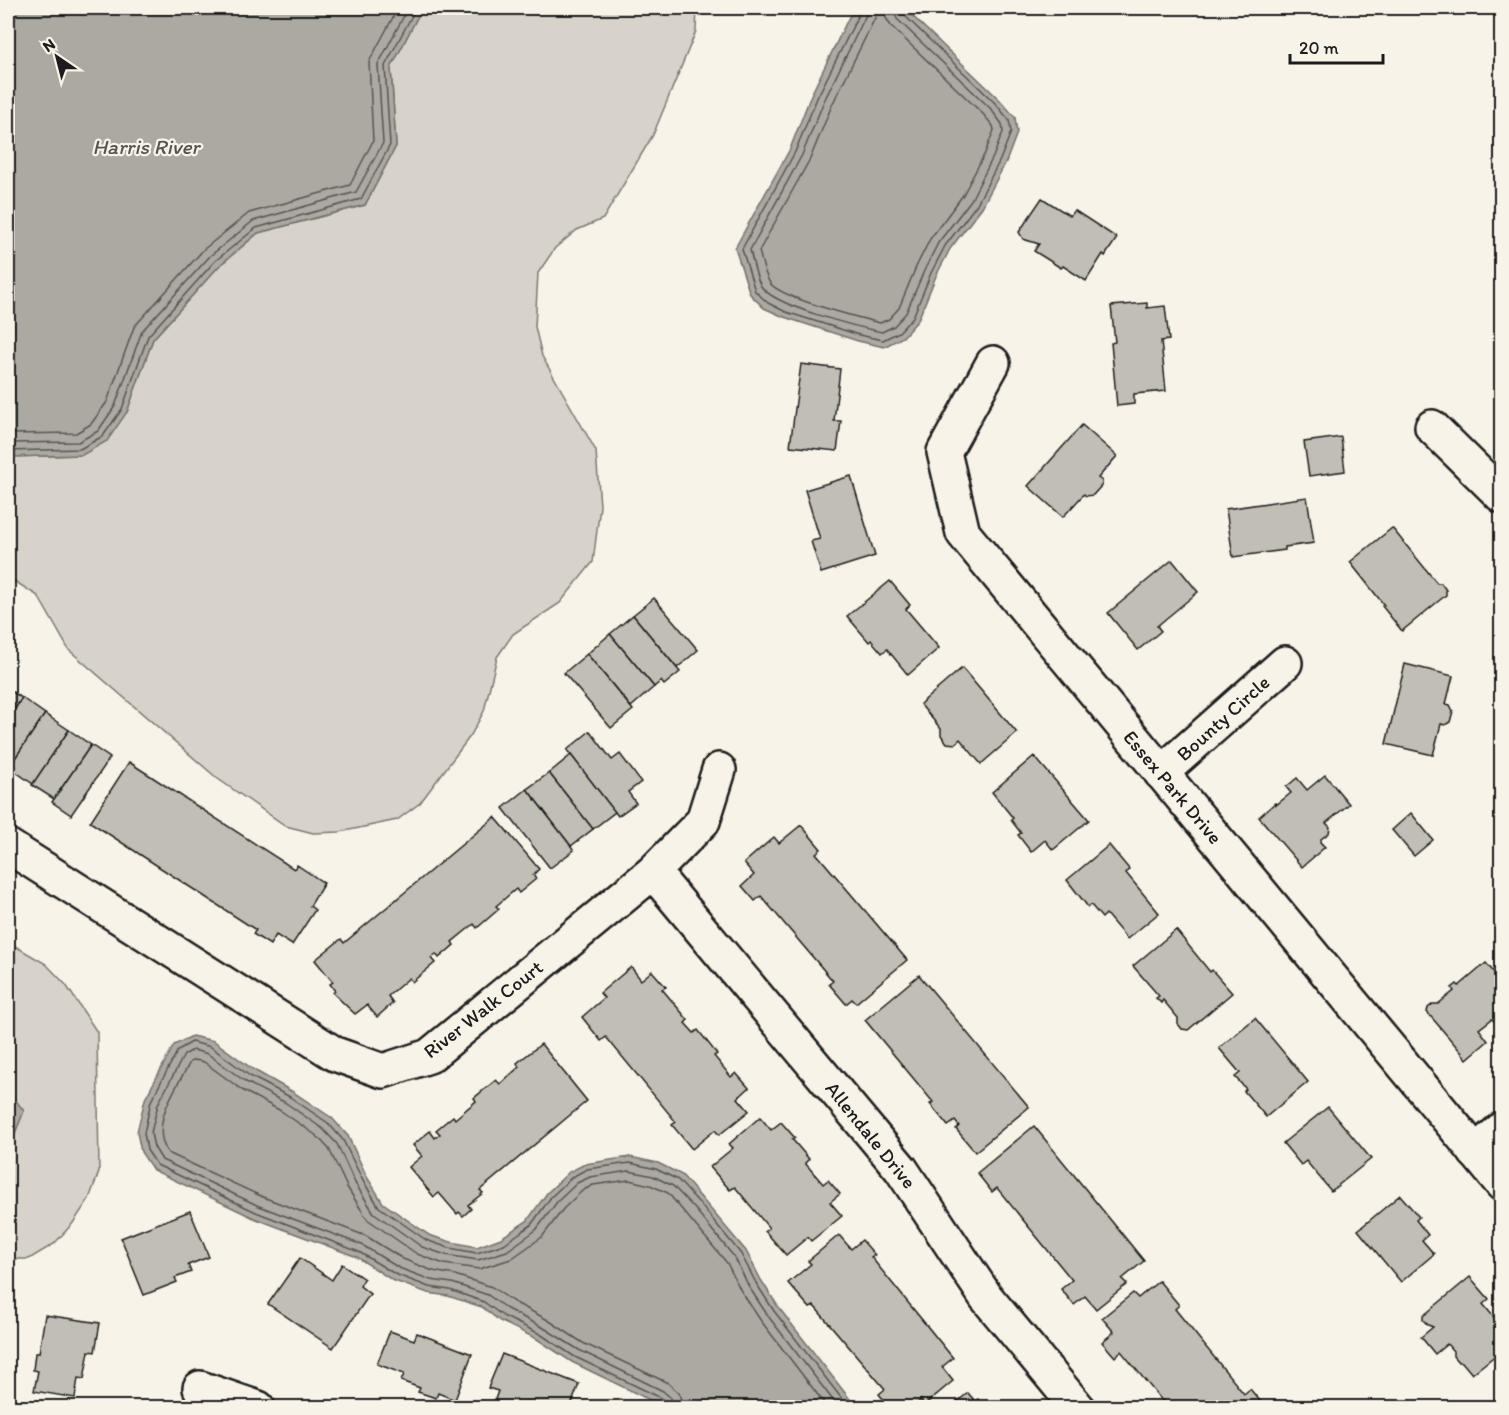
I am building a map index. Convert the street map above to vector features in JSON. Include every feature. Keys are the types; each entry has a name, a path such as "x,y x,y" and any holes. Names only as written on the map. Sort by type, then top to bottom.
{"street":[{"name":"Essex Park Drive","path":"993,363 944,452 963,532 1502,1184"},
{"path":"1432,427 1502,495"},
{"name":"Bounty Circle","path":"1161,773 1285,663"},
{"name":"River Walk Court","path":"8,846 335,1054 383,1071 429,1056 653,872 703,821 719,770"},
{"name":"Allendale Drive","path":"653,872 901,1169 986,1296 1078,1407"},
{"path":"1475,1152 1502,1129"},
{"path":"200,1388 258,1407"}],"shaded area":[{"path":"422,8 697,8 696,31 653,135 603,219 577,230 555,248 538,273 535,327 542,356 596,451 600,506 593,562 560,603 513,634 497,657 484,711 471,735 420,803 397,820 340,832 313,833 286,826 218,779 69,650 38,596 8,577 8,457 82,455 127,412 153,339 219,266 258,233 365,205 396,146 391,68"},
{"path":"8,942 46,964 66,985 97,1032 99,1172 89,1199 73,1223 54,1244 29,1259 8,1259 8,1141 14,1135 12,1093 8,1090"}],"water":[{"name":"Harris River","path":"8,8 422,8 391,68 396,146 365,205 258,233 219,266 153,339 127,412 107,441 82,455 8,457"},
{"path":"856,8 904,8 999,99 1015,117 1017,133 1006,162 982,207 950,249 918,320 903,337 884,347 784,317 764,308 750,294 735,248 790,149 811,95 849,17"},
{"path":"192,1036 214,1041 254,1070 332,1118 348,1136 367,1177 383,1203 429,1235 451,1242 477,1247 501,1238 527,1221 547,1193 569,1172 585,1164 630,1157 658,1163 682,1175 746,1251 779,1308 856,1407 664,1407 572,1362 537,1339 500,1321 482,1307 448,1296 428,1293 392,1280 357,1257 254,1218 153,1170 141,1152 137,1132 145,1099 174,1045"},
{"path":"8,1090 24,1111 14,1136 8,1141"}],"building":[{"path":"1042,198 1070,216 1074,210 1117,238 1105,256 1103,254 1086,281 1034,251 1039,244 1023,239 1019,232"},
{"path":"1147,303 1147,308 1165,306 1169,340 1161,341 1166,391 1134,394 1134,404 1117,406 1111,343 1115,342 1111,306"},
{"path":"801,364 840,369 834,421 841,421 837,451 790,446"},
{"path":"1082,425 1117,456 1098,478 1102,481 1102,485 1093,495 1084,494 1063,517 1028,486"},
{"path":"1341,437 1345,471 1309,476 1304,442"},
{"path":"851,476 875,556 821,573 811,541 820,539 805,490"},
{"path":"1307,497 1314,543 1285,547 1285,550 1233,557 1226,509"},
{"path":"1392,528 1437,583 1441,583 1446,590 1446,595 1402,631 1350,562"},
{"path":"1172,560 1198,592 1157,626 1161,631 1138,650 1108,613"},
{"path":"890,581 910,605 906,609 939,648 908,675 887,649 882,653 871,640 869,642 847,616"},
{"path":"654,598 698,650 677,668 633,615"},
{"path":"633,615 680,672 664,685 661,681 654,687 610,634"},
{"path":"610,634 654,687 631,707 587,654"},
{"path":"587,654 633,710 611,728 564,673"},
{"path":"1405,664 1453,676 1446,704 1450,705 1453,711 1450,722 1445,725 1441,724 1433,755 1386,744"},
{"path":"962,668 1017,733 981,764 960,739 955,744 947,743 941,735 941,729 920,704"},
{"path":"8,689 22,698 8,720"},
{"path":"22,698 45,714 8,769 8,720"},
{"path":"45,714 69,730 33,784 9,767"},
{"path":"69,730 91,745 54,799 32,785"},
{"path":"590,731 612,760 620,754 641,782 628,792 636,803 618,816 567,750"},
{"path":"91,745 110,758 71,815 52,802"},
{"path":"571,755 615,812 593,829 549,773"},
{"path":"1034,756 1089,820 1053,850 1045,840 1031,852 1018,835 1021,833 1011,820 1013,818 992,792"},
{"path":"129,762 294,869 297,865 324,883 310,906 315,910 292,945 276,935 270,945 253,934 256,930 90,822"},
{"path":"549,773 593,829 571,846 527,789"},
{"path":"1325,775 1349,804 1326,823 1330,827 1329,833 1320,842 1325,847 1302,867 1259,817 1291,793 1286,787 1297,778 1307,790"},
{"path":"527,789 574,850 550,868 503,808"},
{"path":"1411,813 1433,840 1414,856 1392,830"},
{"path":"495,817 539,869 533,875 536,879 519,893 516,889 496,906 499,909 477,928 474,924 452,942 454,945 439,958 436,954 431,958 435,963 412,982 409,978 388,996 393,1003 377,1017 367,1005 355,1014 333,993 335,991 330,984 333,982 315,960 341,939 344,943"},
{"path":"801,825 821,849 816,853 907,960 856,1003 852,999 846,1004 829,984 833,981 761,896 755,901 742,886 754,875 744,863 774,837 779,843"},
{"path":"1109,845 1129,869 1126,873 1159,913 1127,939 1106,914 1102,918 1091,905 1088,907 1067,880"},
{"path":"1176,930 1210,972 1212,970 1232,993 1188,1030 1182,1029 1178,1024 1178,1018 1163,1000 1161,1003 1156,998 1159,996 1133,966"},
{"path":"1486,963 1502,982 1502,1017 1495,1022 1492,1019 1479,1029 1488,1041 1467,1059 1427,1012 1433,1004 1438,1004 1454,991 1452,988 1457,984 1459,986"},
{"path":"631,967 641,980 652,971 666,987 662,989 688,1020 685,1023 694,1033 698,1030 717,1054 714,1056 731,1077 736,1073 749,1088 738,1098 749,1111 719,1135 715,1130 692,1149 672,1125 676,1122 606,1037 601,1041 582,1017 604,998 600,993"},
{"path":"919,975 1029,1107 975,1152 956,1129 959,1126 955,1121 948,1126 930,1104 933,1102 865,1020"},
{"path":"1255,1018 1308,1082 1266,1117 1244,1091 1246,1089 1235,1077 1240,1073 1219,1048"},
{"path":"541,1044 587,1101 480,1190 483,1193 468,1205 471,1209 463,1216 459,1212 457,1214 439,1193 434,1197 409,1167 422,1156 413,1145 430,1131 435,1138 440,1134 436,1130 453,1116 455,1119 476,1101 474,1098 496,1080 500,1084 519,1067 517,1063"},
{"path":"1328,1107 1371,1159 1331,1191 1306,1161 1301,1165 1283,1143"},
{"path":"760,1117 771,1130 781,1122 809,1159 805,1163 823,1184 828,1180 840,1194 830,1202 842,1216 811,1241 808,1237 786,1255 765,1231 769,1228 735,1187 730,1190 710,1167 733,1148 729,1144"},
{"path":"1034,1126 1144,1261 1122,1279 1127,1284 1096,1309 1085,1296 1074,1305 1061,1289 1072,1280 997,1188 992,1192 977,1173"},
{"path":"1400,1195 1419,1217 1416,1220 1428,1235 1422,1240 1434,1254 1401,1282 1358,1230"},
{"path":"190,1211 209,1257 188,1265 191,1272 175,1278 177,1282 144,1295 121,1238"},
{"path":"839,1235 851,1249 862,1240 875,1255 871,1257 953,1358 942,1367 953,1381 924,1405 921,1400 912,1408 890,1408 879,1394 885,1389 814,1306 810,1308 788,1283 811,1264 808,1261"},
{"path":"300,1258 332,1280 342,1264 364,1279 360,1286 370,1294 333,1348 268,1304"},
{"path":"1470,1277 1489,1299 1483,1304 1502,1327 1502,1350 1472,1374 1462,1362 1458,1362 1453,1356 1453,1351 1447,1344 1435,1354 1421,1337 1433,1327 1423,1320 1423,1316"},
{"path":"1159,1281 1179,1305 1175,1309 1244,1394 1250,1389 1266,1408 1168,1408 1121,1351 1115,1357 1102,1342 1114,1332 1102,1318 1133,1293 1138,1298"},
{"path":"45,1315 100,1323 95,1352 89,1351 84,1379 78,1378 75,1398 34,1391 38,1371 33,1370 35,1353 39,1353"},
{"path":"390,1331 414,1340 417,1333 472,1354 455,1400 438,1393 436,1398 418,1392 420,1388 401,1381 404,1374 377,1364"},
{"path":"502,1354 579,1384 570,1408 492,1408 498,1391 488,1388"},
{"path":"968,1393 975,1401 978,1399 985,1408 949,1408"}]}
